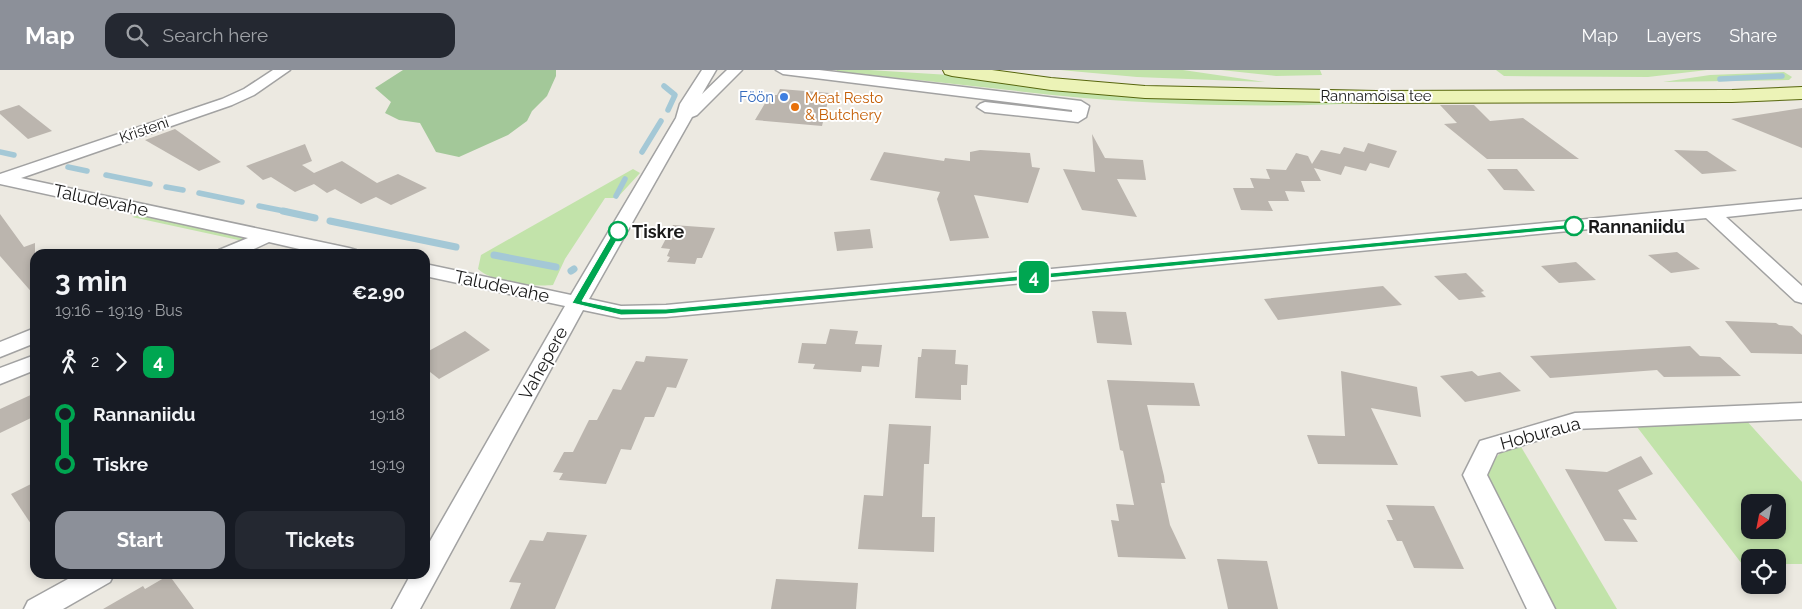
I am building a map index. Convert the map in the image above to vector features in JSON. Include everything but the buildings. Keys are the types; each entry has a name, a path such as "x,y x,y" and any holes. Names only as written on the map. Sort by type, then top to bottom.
{"street":[{"name":"Kristeni","path":"1,179 227,102 249,92 283,70"},
{"name":"Vahepere","path":"430,566 577,303 684,118 688,104 709,70"},
{"name":"Vahepere","path":"684,118 704,103 735,70"},
{"path":"783,70 1081,106 1078,117 985,107"},
{"name":"Rannamõisa tee","path":"952,70 1052,84 1145,92 1251,95 1732,96 1802,93"},
{"name":"Rannamõisa tee","path":"1020,70 1112,80 1214,85 1583,88 1802,83"},
{"name":"Taludevahe","path":"1,179 325,249"},
{"name":"Taludevahe","path":"430,271 621,312 666,312 1802,204"},
{"path":"1711,213 1802,297"},
{"path":"238,249 266,237"},
{"path":"0,350 30,337"},
{"path":"0,377 30,364"},
{"name":"Hoburaua","path":"1541,609 1475,475 1488,447 1575,421 1802,411"},
{"path":"38,609 91,579"},
{"name":"Vahepere","path":"406,609 423,579"}],"green space":[{"path":"403,70 556,70 556,76 547,96 532,111 527,121 508,135 459,157 436,152 420,123 399,120 385,113 391,102 375,88"},
{"path":"837,70 869,70 1383,102 1271,105 1121,101 836,72"},
{"path":"1060,70 1183,70 1265,82 1137,77"},
{"path":"1221,70 1320,70 1322,75 1276,76"},
{"path":"1496,70 1707,70 1648,77 1504,76"},
{"path":"1784,72 1792,77 1789,80 1663,82 1710,75"},
{"path":"633,169 640,173 617,198 605,198 565,259 553,285 503,281 493,278 478,269 481,255"},
{"path":"145,214 244,236 243,241 132,217"},
{"path":"1745,419 1802,482 1802,564 1786,564 1786,549 1741,549 1741,563 1634,423"},
{"path":"1520,445 1617,609 1552,609 1489,487 1488,466 1504,449"}],"waterway":[{"path":"1720,79 1782,76"},
{"path":"664,86 675,95 668,110"},
{"path":"642,152 661,121"},
{"path":"0,152 14,155"},
{"path":"68,167 87,171"},
{"path":"106,175 150,184"},
{"path":"616,196 625,179"},
{"path":"166,187 183,190"},
{"path":"199,193 242,202"},
{"path":"259,206 289,212"},
{"path":"283,211 315,218"},
{"path":"330,221 456,247"},
{"path":"494,255 556,267"}],"bus line":[{"name":"4","path":"618,231 577,303 621,312 666,312 1574,226"}],"place":[{"name":"Föön","path":"784,97"},
{"name":"Meat Resto & Butchery","path":"795,107"},
{"name":"Rannaniidu","path":"1574,226"},
{"name":"Tiskre","path":"618,231"}]}
